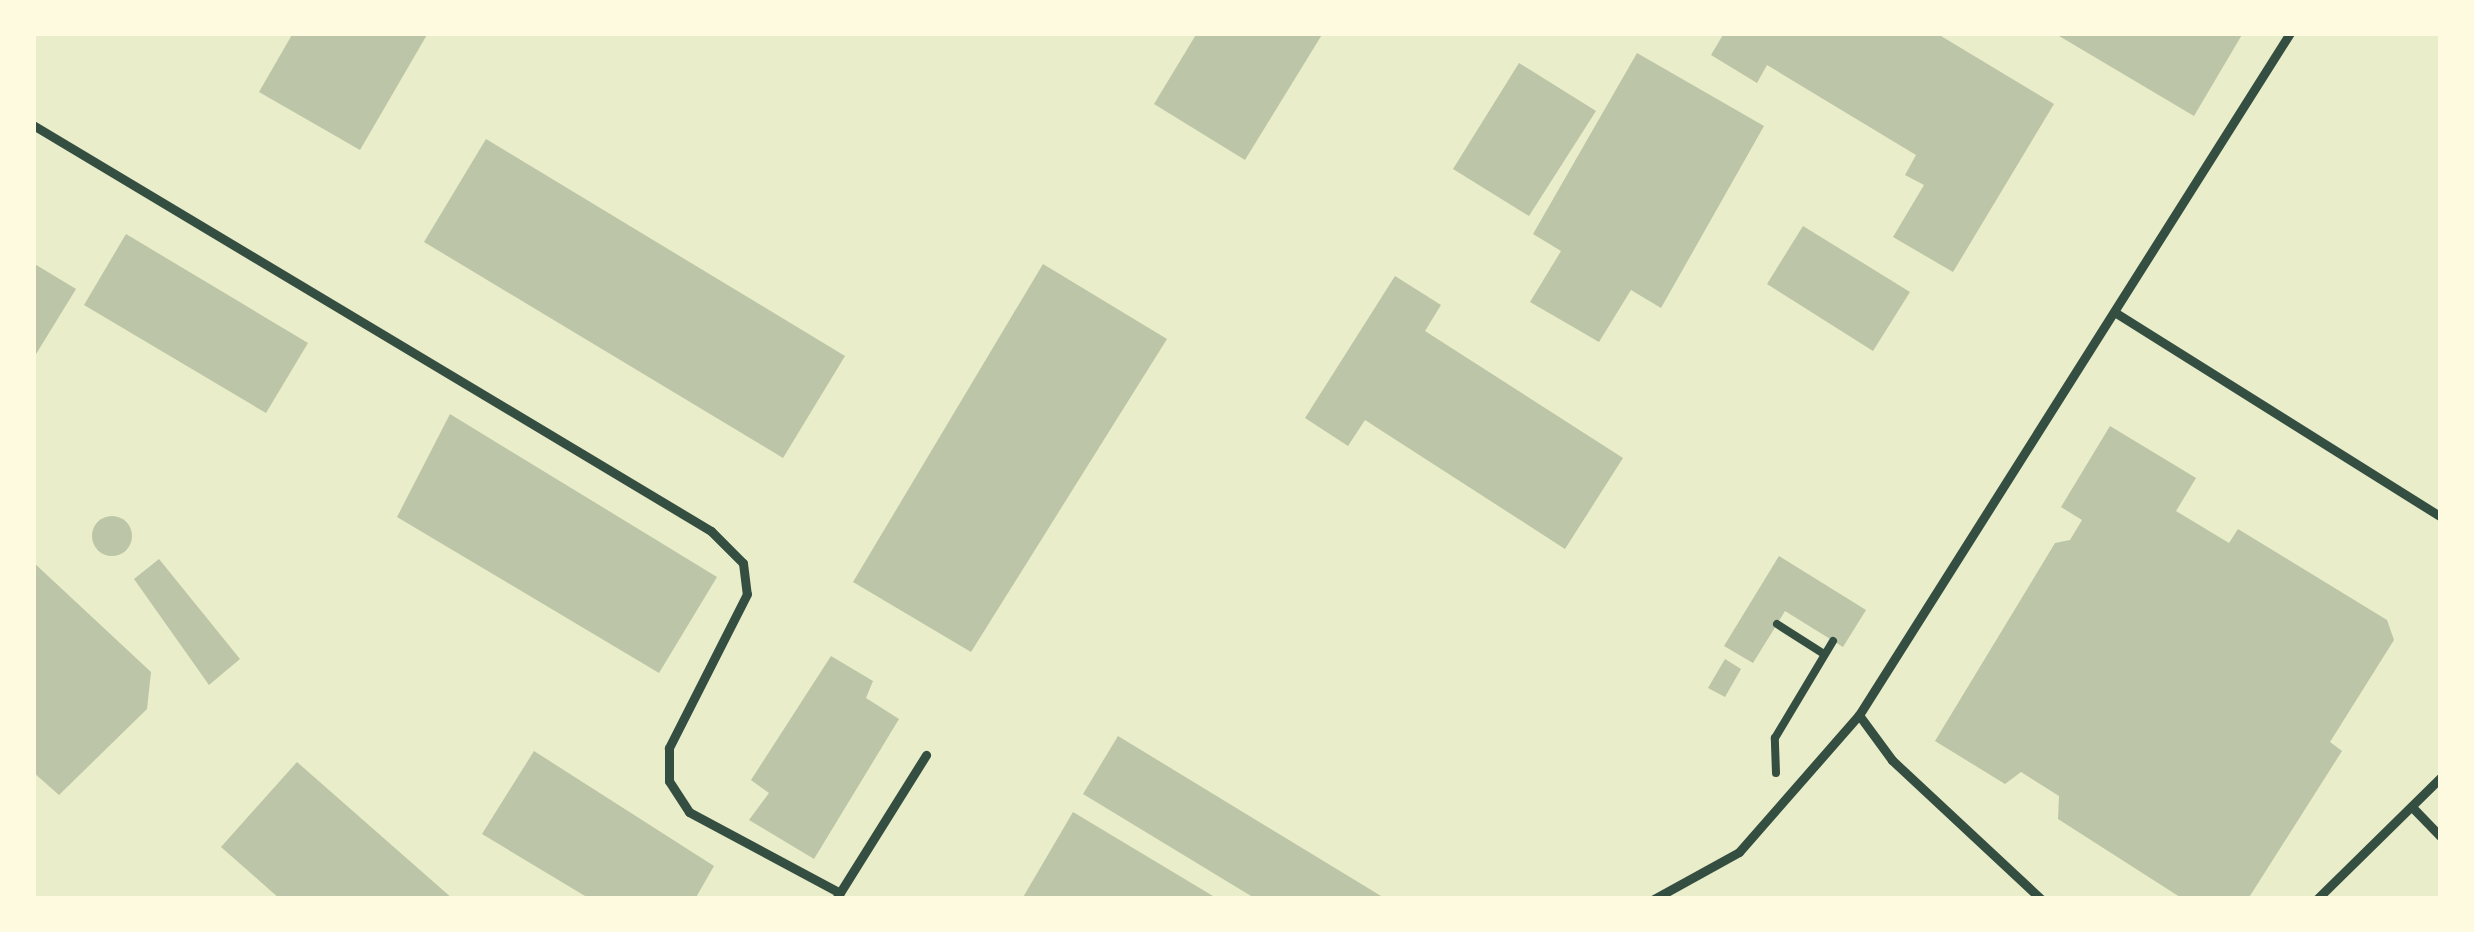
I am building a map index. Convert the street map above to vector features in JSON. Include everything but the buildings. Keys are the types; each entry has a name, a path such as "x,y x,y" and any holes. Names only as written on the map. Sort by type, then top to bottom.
{"lane":[{"path":"1654,899 1739,852 1859,715 2290,33"},
{"path":"33,125 711,531 743,563 747,594 669,748 669,782 688,812 838,896 926,755"},
{"path":"2116,313 2441,517"},
{"path":"1859,715 1892,760 2042,899"},
{"path":"2317,899 2441,777"},
{"path":"2412,807 2441,838"}],"path":[{"path":"1777,624 1824,654"},
{"path":"1787,802 1773,762 1775,738 1833,641"}]}
